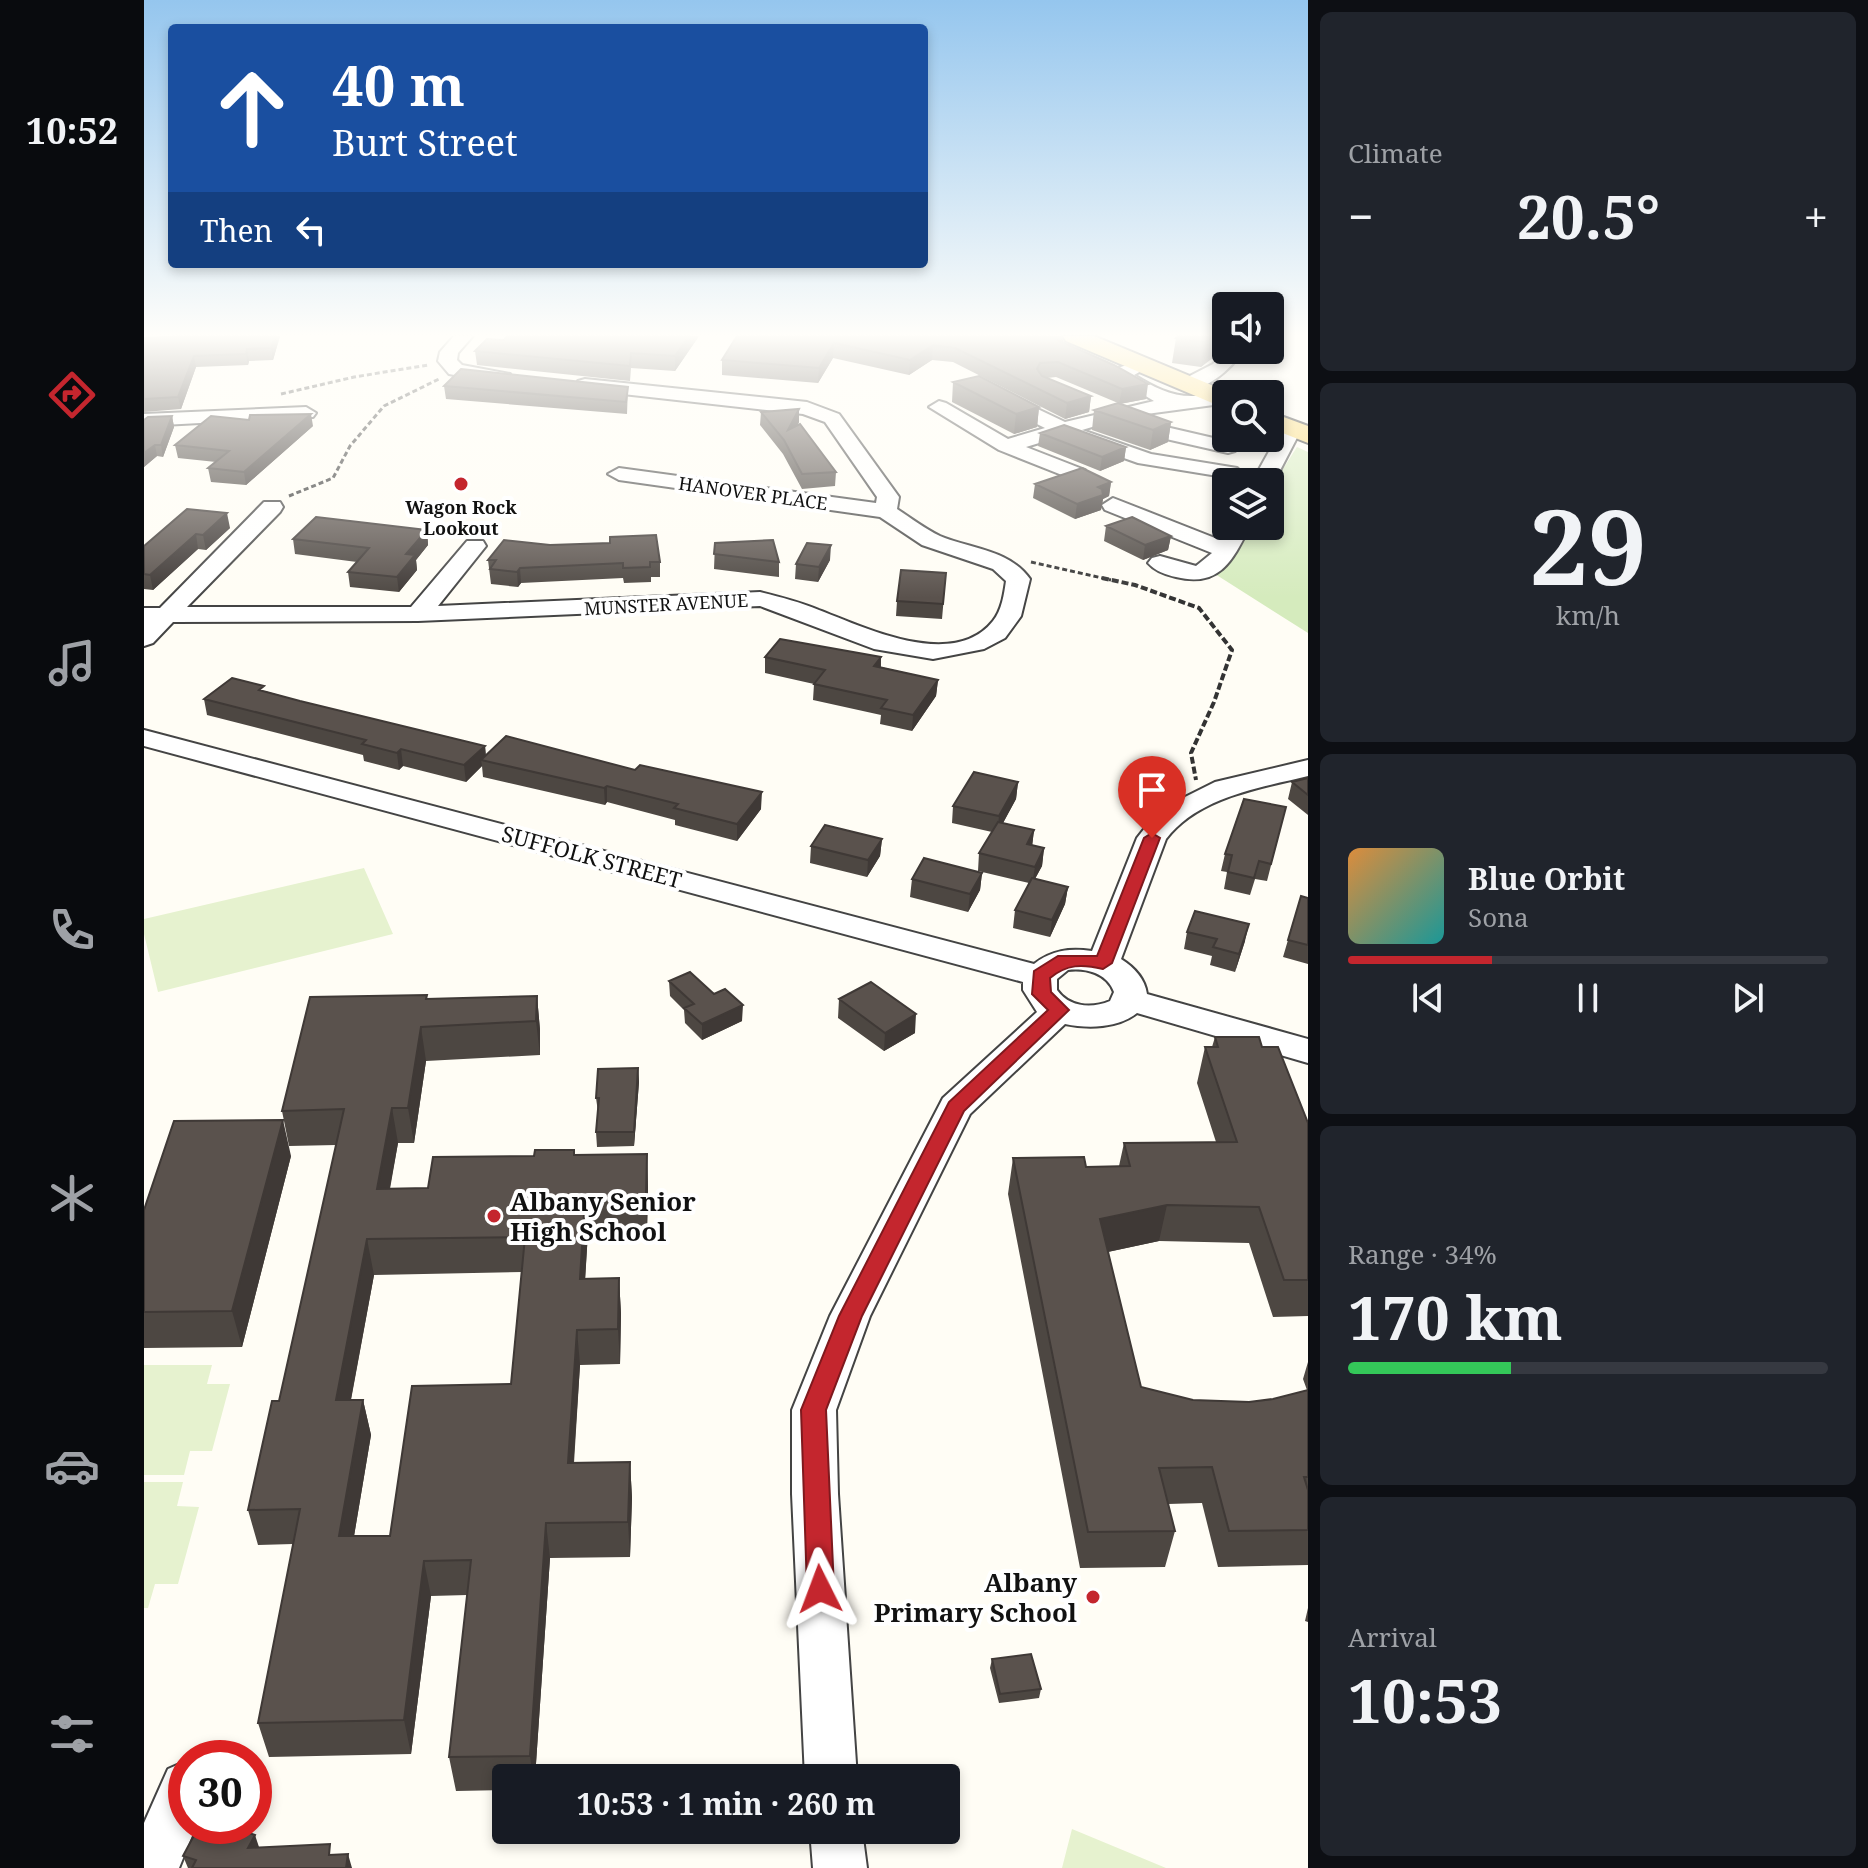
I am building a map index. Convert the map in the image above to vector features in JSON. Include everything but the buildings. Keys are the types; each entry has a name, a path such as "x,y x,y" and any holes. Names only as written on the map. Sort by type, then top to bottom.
{"street":[{"path":"836,423 888,497 886,511"},
{"path":"967,423 1006,446 1077,475"},
{"path":"1051,423 1128,454 1170,465 1212,470"},
{"path":"1006,446 1085,423"},
{"path":"1140,423 1160,432 1212,443"},
{"path":"1270,468 1290,427"},
{"name":"HANOVER PLACE","path":"619,474 886,511"},
{"path":"1113,505 1226,550"},
{"path":"144,638 155,615 272,507"},
{"name":"MUNSTER AVENUE","path":"155,615 418,614 760,599 793,606 848,632 895,648 937,653 986,641 1000,631 1015,606 1018,579 1001,564 930,540 886,511"},
{"path":"1160,563 1191,575 1205,573 1219,564 1231,540"},
{"path":"418,614 475,546"},
{"name":"SUFFOLK STREET","path":"144,738 1040,976"},
{"path":"1103,963 1152,838 1169,816 1225,788 1308,768"},
{"path":"1088,959 1103,963 1129,983 1130,1000 1115,1013 1088,1018 1060,1010 1041,994 1040,976 1058,961 1088,959"},
{"path":"1130,1000 1308,1051"},
{"path":"830,1764 815,1494 814,1410 850,1316 956,1107 1060,1010"},
{"path":"152,1868 168,1830"},
{"path":"837,1844 840,1868"}],"path":[{"path":"272,507 277,501 333,478 350,446 369,423"},
{"path":"982,558 1024,561 1135,585 1199,608 1232,650 1214,702 1191,753 1200,801"}],"green space":[{"path":"1297,447 1308,452 1308,633 1215,574 1237,540 1284,540 1284,468"},
{"path":"364,868 393,934 158,992 144,934 144,919"},
{"path":"144,1365 212,1365 207,1384 230,1384 212,1451 190,1451 184,1475 144,1475"},
{"path":"144,1482 183,1482 177,1506 199,1507 178,1584 155,1584 148,1608 144,1608"},
{"path":"1072,1829 1166,1868 1062,1868"}],"place":[{"name":"Wagon Rock Lookout","path":"461,484"},
{"name":"Albany Senior High School","path":"494,1216"},
{"name":"Albany Primary School","path":"1093,1597"}],"route":[{"path":"820,1589 814,1410 850,1316 956,1107 1060,1010 1041,994 1038,985 1040,976 1058,961 1088,959 1103,963 1152,838"}]}
